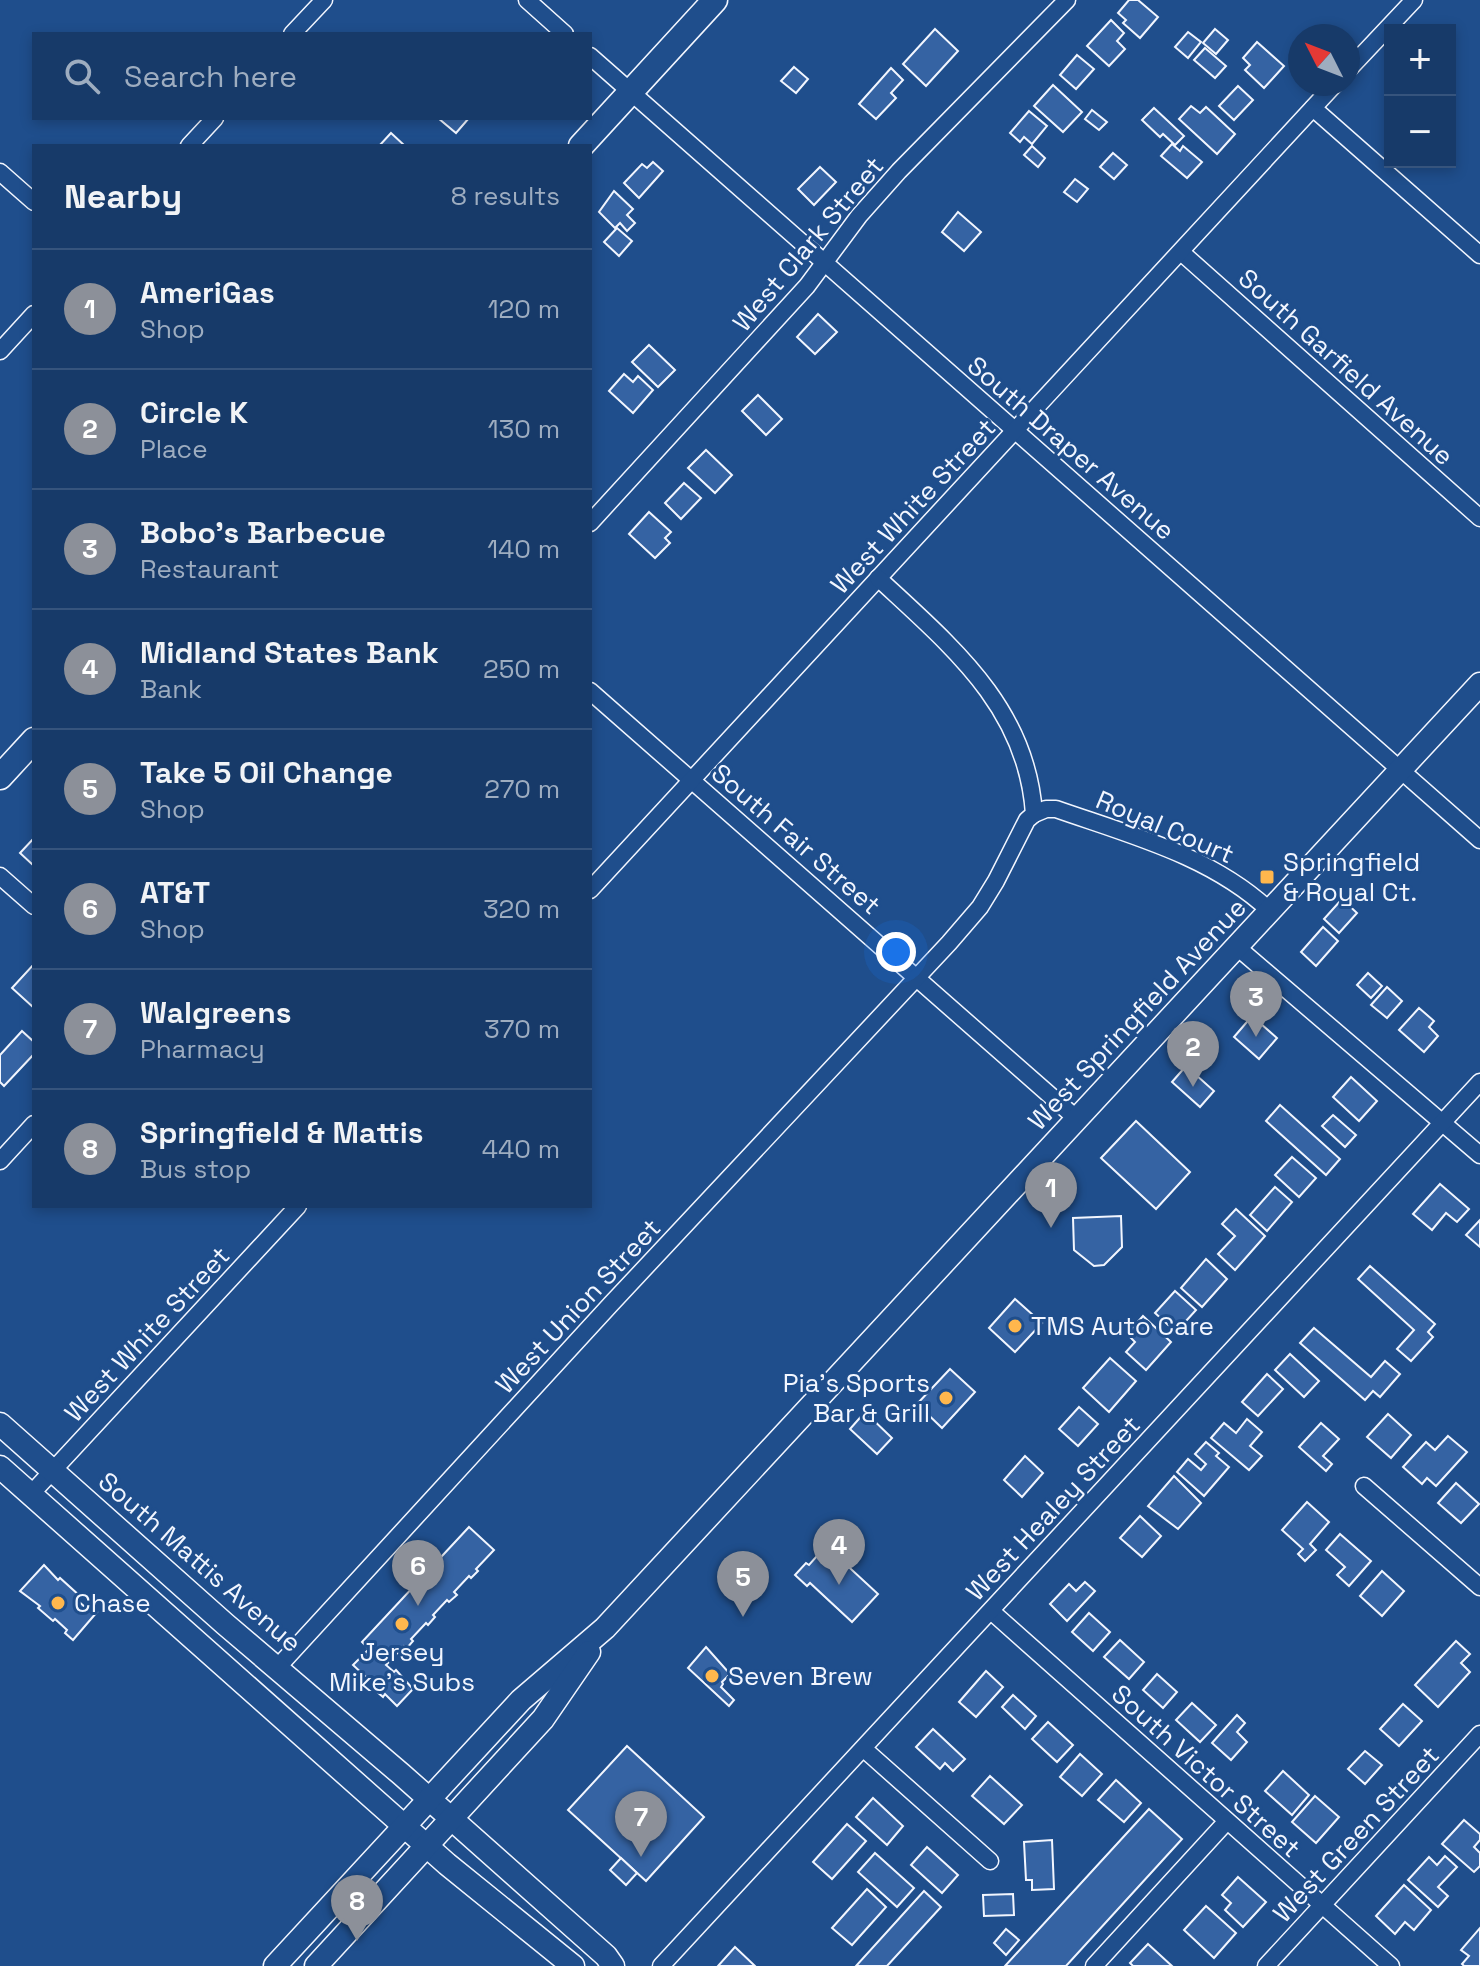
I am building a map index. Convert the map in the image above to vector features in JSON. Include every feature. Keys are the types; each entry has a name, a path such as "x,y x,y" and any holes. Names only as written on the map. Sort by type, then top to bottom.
{"main road":[{"path":"583,144 715,0"},
{"name":"West Springfield Avenue","path":"275,1966 521,1700 605,1628 1480,684"},
{"path":"0,777 32,742"},
{"name":"South Mattis Avenue","path":"0,1424 452,1819 606,1956 613,1966"},
{"path":"0,1467 427,1846 573,1966"},
{"name":"West Springfield Avenue","path":"316,1966 543,1719 605,1628"}],"street":[{"path":"294,32 324,0"},
{"path":"527,0 563,32"},
{"name":"West Clark Street","path":"592,521 751,350 899,171 1067,0"},
{"path":"1360,57 1414,0"},
{"name":"South Draper Avenue","path":"592,58 1480,840"},
{"name":"West White Street","path":"592,888 1324,96"},
{"path":"1313,108 1480,255"},
{"path":"191,144 213,120"},
{"path":"0,172 32,200"},
{"name":"South Garfield Avenue","path":"1181,252 1480,518"},
{"path":"0,351 32,316"},
{"path":"878,578 977,673 994,697 1021,751 1029,776 1034,814 1027,820 980,907 916,977"},
{"name":"South Fair Street","path":"592,693 1077,1119"},
{"name":"Royal Court","path":"1034,814 1040,810 1056,809 1156,843 1237,884 1270,911"},
{"path":"0,876 32,904"},
{"path":"1237,947 1480,1155"},
{"name":"West Union Street","path":"277,1668 916,977"},
{"name":"West Healey Street","path":"661,1966 1480,1082"},
{"path":"0,1161 32,1126"},
{"name":"West White Street","path":"31,1494 296,1208"},
{"path":"1364,1486 1480,1587"},
{"name":"South Victor Street","path":"991,1611 1391,1966"},
{"name":"West Green Street","path":"1266,1966 1480,1734"},
{"path":"864,1749 990,1861"},
{"path":"1094,1966 1227,1821"}],"building":[{"path":"1129,0 1138,0 1158,17 1140,38 1123,23 1126,20 1118,13"},
{"path":"1111,20 1124,33 1117,41 1125,49 1109,66 1087,46"},
{"path":"935,29 958,51 926,86 903,64"},
{"path":"1215,29 1228,40 1216,54 1203,43"},
{"path":"1188,32 1201,42 1188,58 1175,47"},
{"path":"1257,42 1284,66 1264,88 1245,70 1250,65 1243,58"},
{"path":"1205,48 1226,66 1215,78 1194,60"},
{"path":"1077,55 1094,69 1076,89 1060,75"},
{"path":"794,67 808,79 796,93 781,81"},
{"path":"891,68 903,80 891,93 896,98 876,119 859,104"},
{"path":"1053,85 1082,112 1063,132 1034,106"},
{"path":"1238,86 1253,100 1234,120 1219,106"},
{"path":"1191,106 1200,113 1206,107 1235,134 1217,154 1179,119"},
{"path":"1154,108 1184,136 1175,145 1163,134 1160,137 1142,120"},
{"path":"1092,110 1107,122 1099,130 1085,119"},
{"path":"1029,111 1047,126 1032,144 1024,137 1020,142 1010,133"},
{"path":"440,120 467,120 456,133"},
{"path":"391,133 403,144 381,144"},
{"path":"1172,144 1180,151 1183,146 1202,162 1187,178 1161,156"},
{"path":"1032,146 1045,158 1038,167 1024,155"},
{"path":"1113,153 1127,165 1114,179 1100,167"},
{"path":"653,162 663,171 639,198 624,183 642,164 647,168"},
{"path":"820,167 836,182 814,205 798,189"},
{"path":"1075,179 1088,189 1077,202 1064,192"},
{"path":"614,191 633,209 627,215 635,223 627,231 620,223 615,228 599,212"},
{"path":"958,212 981,232 964,251 942,232"},
{"path":"617,228 632,241 619,256 604,242"},
{"path":"818,314 837,332 815,354 797,337"},
{"path":"649,345 675,370 658,387 632,362"},
{"path":"624,374 633,382 638,376 653,390 633,413 609,391"},
{"path":"758,395 782,419 766,435 742,411"},
{"path":"706,450 732,475 715,493 688,468"},
{"path":"684,483 701,498 681,519 665,503"},
{"path":"649,512 671,532 665,538 670,543 655,558 629,534"},
{"path":"32,840 32,864 20,853"},
{"path":"1342,899 1357,913 1339,933 1324,919"},
{"path":"1323,927 1338,941 1316,966 1301,952"},
{"path":"32,966 32,1006 12,988"},
{"path":"1368,973 1382,986 1371,998 1357,985"},
{"path":"1387,987 1402,1001 1387,1018 1371,1005"},
{"path":"1419,1008 1434,1021 1429,1027 1438,1036 1424,1052 1399,1030"},
{"path":"1252,1016 1277,1038 1259,1059 1234,1037"},
{"path":"22,1031 32,1040 32,1056 4,1086 0,1082 0,1055"},
{"path":"1186,1066 1214,1091 1200,1107 1172,1082"},
{"path":"1351,1077 1377,1101 1359,1121 1333,1097"},
{"path":"1280,1105 1340,1159 1326,1175 1266,1121"},
{"path":"1333,1115 1356,1135 1345,1147 1322,1126"},
{"path":"1136,1121 1190,1172 1156,1209 1101,1158"},
{"path":"1292,1157 1316,1178 1299,1197 1275,1175"},
{"path":"1440,1184 1469,1209 1457,1222 1446,1213 1432,1230 1413,1214"},
{"path":"1275,1187 1292,1202 1267,1231 1250,1215"},
{"path":"1236,1209 1265,1236 1235,1270 1218,1254 1235,1236 1222,1224"},
{"path":"1121,1216 1122,1247 1104,1265 1094,1266 1074,1250 1073,1218"},
{"path":"1480,1220 1480,1247 1466,1235"},
{"path":"1206,1259 1227,1279 1202,1307 1181,1288"},
{"path":"1370,1266 1435,1324 1428,1332 1433,1337 1411,1361 1397,1349 1414,1330 1358,1279"},
{"path":"1175,1291 1196,1310 1176,1332 1155,1313"},
{"name":"TMS Auto Care","path":"1015,1299 1042,1323 1015,1352 989,1328"},
{"path":"1143,1316 1171,1342 1146,1370 1126,1352 1135,1342 1127,1334"},
{"path":"1314,1328 1371,1377 1385,1361 1400,1374 1380,1397 1373,1391 1365,1400 1300,1343"},
{"path":"1290,1354 1319,1381 1304,1397 1275,1370"},
{"path":"1110,1358 1136,1381 1109,1412 1083,1388"},
{"name":"Pia's Sports Bar & Grill","path":"950,1369 975,1392 942,1428 917,1404"},
{"path":"1267,1374 1283,1389 1258,1416 1242,1402"},
{"path":"1079,1407 1098,1424 1078,1446 1059,1429"},
{"path":"865,1412 892,1438 877,1454 850,1429"},
{"path":"1388,1414 1411,1435 1391,1458 1367,1437"},
{"path":"1247,1419 1262,1432 1250,1446 1262,1456 1249,1470 1211,1438 1224,1423 1236,1433"},
{"path":"1321,1423 1339,1439 1323,1456 1332,1464 1326,1471 1299,1447"},
{"path":"1448,1436 1467,1452 1436,1486 1427,1478 1422,1484 1403,1467 1426,1442 1435,1450"},
{"path":"1206,1442 1229,1467 1204,1496 1177,1472 1188,1459 1201,1470 1206,1464 1195,1454"},
{"path":"1025,1456 1043,1473 1022,1497 1004,1480"},
{"path":"1174,1476 1201,1503 1178,1529 1148,1506"},
{"path":"1456,1483 1479,1504 1461,1523 1438,1503"},
{"path":"1307,1502 1329,1522 1310,1544 1316,1550 1305,1561 1298,1554 1303,1549 1282,1530"},
{"path":"1140,1516 1161,1536 1142,1557 1120,1538"},
{"path":"469,1527 494,1550 476,1569 478,1571 454,1592 457,1595 449,1602 447,1600 428,1625 426,1623 411,1639 413,1641 407,1648 404,1646 386,1665 394,1672 396,1670 413,1689 397,1706 385,1694 383,1697 376,1691 379,1689 353,1665 369,1649 362,1642"},
{"path":"1340,1534 1371,1561 1349,1586 1337,1575 1345,1567 1326,1550"},
{"path":"826,1546 878,1594 852,1622 810,1583 807,1586 795,1575"},
{"name":"Chase","path":"44,1565 81,1597 77,1600 86,1608 89,1605 97,1612 73,1640 65,1633 67,1630 20,1591"},
{"path":"1382,1571 1404,1591 1382,1616 1360,1596"},
{"path":"1085,1582 1095,1591 1067,1621 1050,1604 1069,1584 1076,1591"},
{"path":"1089,1613 1110,1632 1093,1651 1072,1632"},
{"path":"1120,1640 1144,1662 1129,1679 1104,1657"},
{"path":"1456,1641 1470,1654 1461,1663 1470,1672 1438,1707 1415,1685"},
{"name":"Seven Brew","path":"706,1647 730,1674 721,1687 734,1700 729,1706 688,1668"},
{"path":"986,1671 1003,1687 976,1717 959,1702"},
{"path":"1157,1674 1177,1692 1163,1708 1143,1690"},
{"path":"1013,1695 1036,1716 1025,1729 1002,1707"},
{"path":"1192,1703 1216,1725 1200,1742 1176,1720"},
{"path":"1403,1704 1422,1721 1399,1746 1380,1729"},
{"path":"1237,1715 1245,1723 1237,1732 1247,1742 1231,1760 1212,1743"},
{"path":"1048,1722 1073,1745 1057,1762 1032,1739"},
{"path":"933,1729 965,1759 953,1771 945,1763 940,1769 916,1747"},
{"path":"627,1746 704,1817 646,1881 568,1810"},
{"path":"1365,1751 1382,1765 1365,1784 1348,1769"},
{"path":"1080,1754 1102,1774 1082,1796 1060,1777"},
{"path":"1283,1771 1309,1795 1292,1815 1265,1791"},
{"path":"990,1776 1022,1805 1004,1824 972,1796"},
{"path":"1116,1780 1141,1803 1124,1822 1098,1800"},
{"path":"1315,1796 1339,1817 1316,1843 1292,1822"},
{"path":"873,1798 903,1826 887,1845 856,1817"},
{"path":"1149,1809 1182,1839 1066,1966 1005,1966"},
{"path":"1464,1820 1480,1834 1480,1840 1474,1847 1480,1853 1480,1866 1474,1872 1442,1844"},
{"path":"847,1824 866,1841 832,1879 813,1862"},
{"path":"1052,1840 1054,1889 1032,1890 1032,1880 1026,1880 1024,1842"},
{"path":"927,1847 958,1875 942,1893 911,1865"},
{"path":"875,1853 914,1888 897,1907 858,1872"},
{"path":"1445,1856 1457,1867 1438,1887 1448,1896 1438,1907 1408,1880 1429,1857 1437,1865"},
{"path":"621,1858 637,1873 626,1885 610,1870"},
{"path":"1238,1877 1266,1902 1243,1927 1225,1910 1231,1903 1222,1895"},
{"path":"1404,1885 1431,1910 1414,1930 1405,1922 1395,1934 1376,1916"},
{"path":"867,1889 886,1907 852,1945 832,1928"},
{"path":"924,1891 941,1907 887,1966 856,1966"},
{"path":"1013,1894 1014,1915 984,1916 983,1895"},
{"path":"1206,1906 1236,1933 1214,1958 1184,1930"},
{"path":"1480,1928 1480,1966 1464,1966 1462,1964 1469,1956 1461,1950"},
{"path":"1006,1929 1019,1940 1006,1955 994,1943"},
{"path":"1148,1944 1172,1966 1133,1966 1130,1963"},
{"path":"735,1947 755,1966 718,1966"}],"place":[{"name":"Springfield & Royal Ct.","path":"1267,877"},
{"name":"Bobo's Barbecue","path":"1256,1037"},
{"name":"Circle K","path":"1193,1087"},
{"name":"AmeriGas","path":"1051,1228"},
{"name":"TMS Auto Care","path":"1015,1326"},
{"name":"Pia's Sports Bar & Grill","path":"946,1398"},
{"name":"Midland States Bank","path":"839,1585"},
{"name":"Chase","path":"58,1603"},
{"name":"AT&T","path":"418,1606"},
{"name":"Take 5 Oil Change","path":"743,1617"},
{"name":"Jersey Mike's Subs","path":"402,1624"},
{"name":"Seven Brew","path":"712,1676"},
{"name":"Walgreens","path":"641,1857"},
{"name":"Springfield & Mattis","path":"357,1941"}]}
